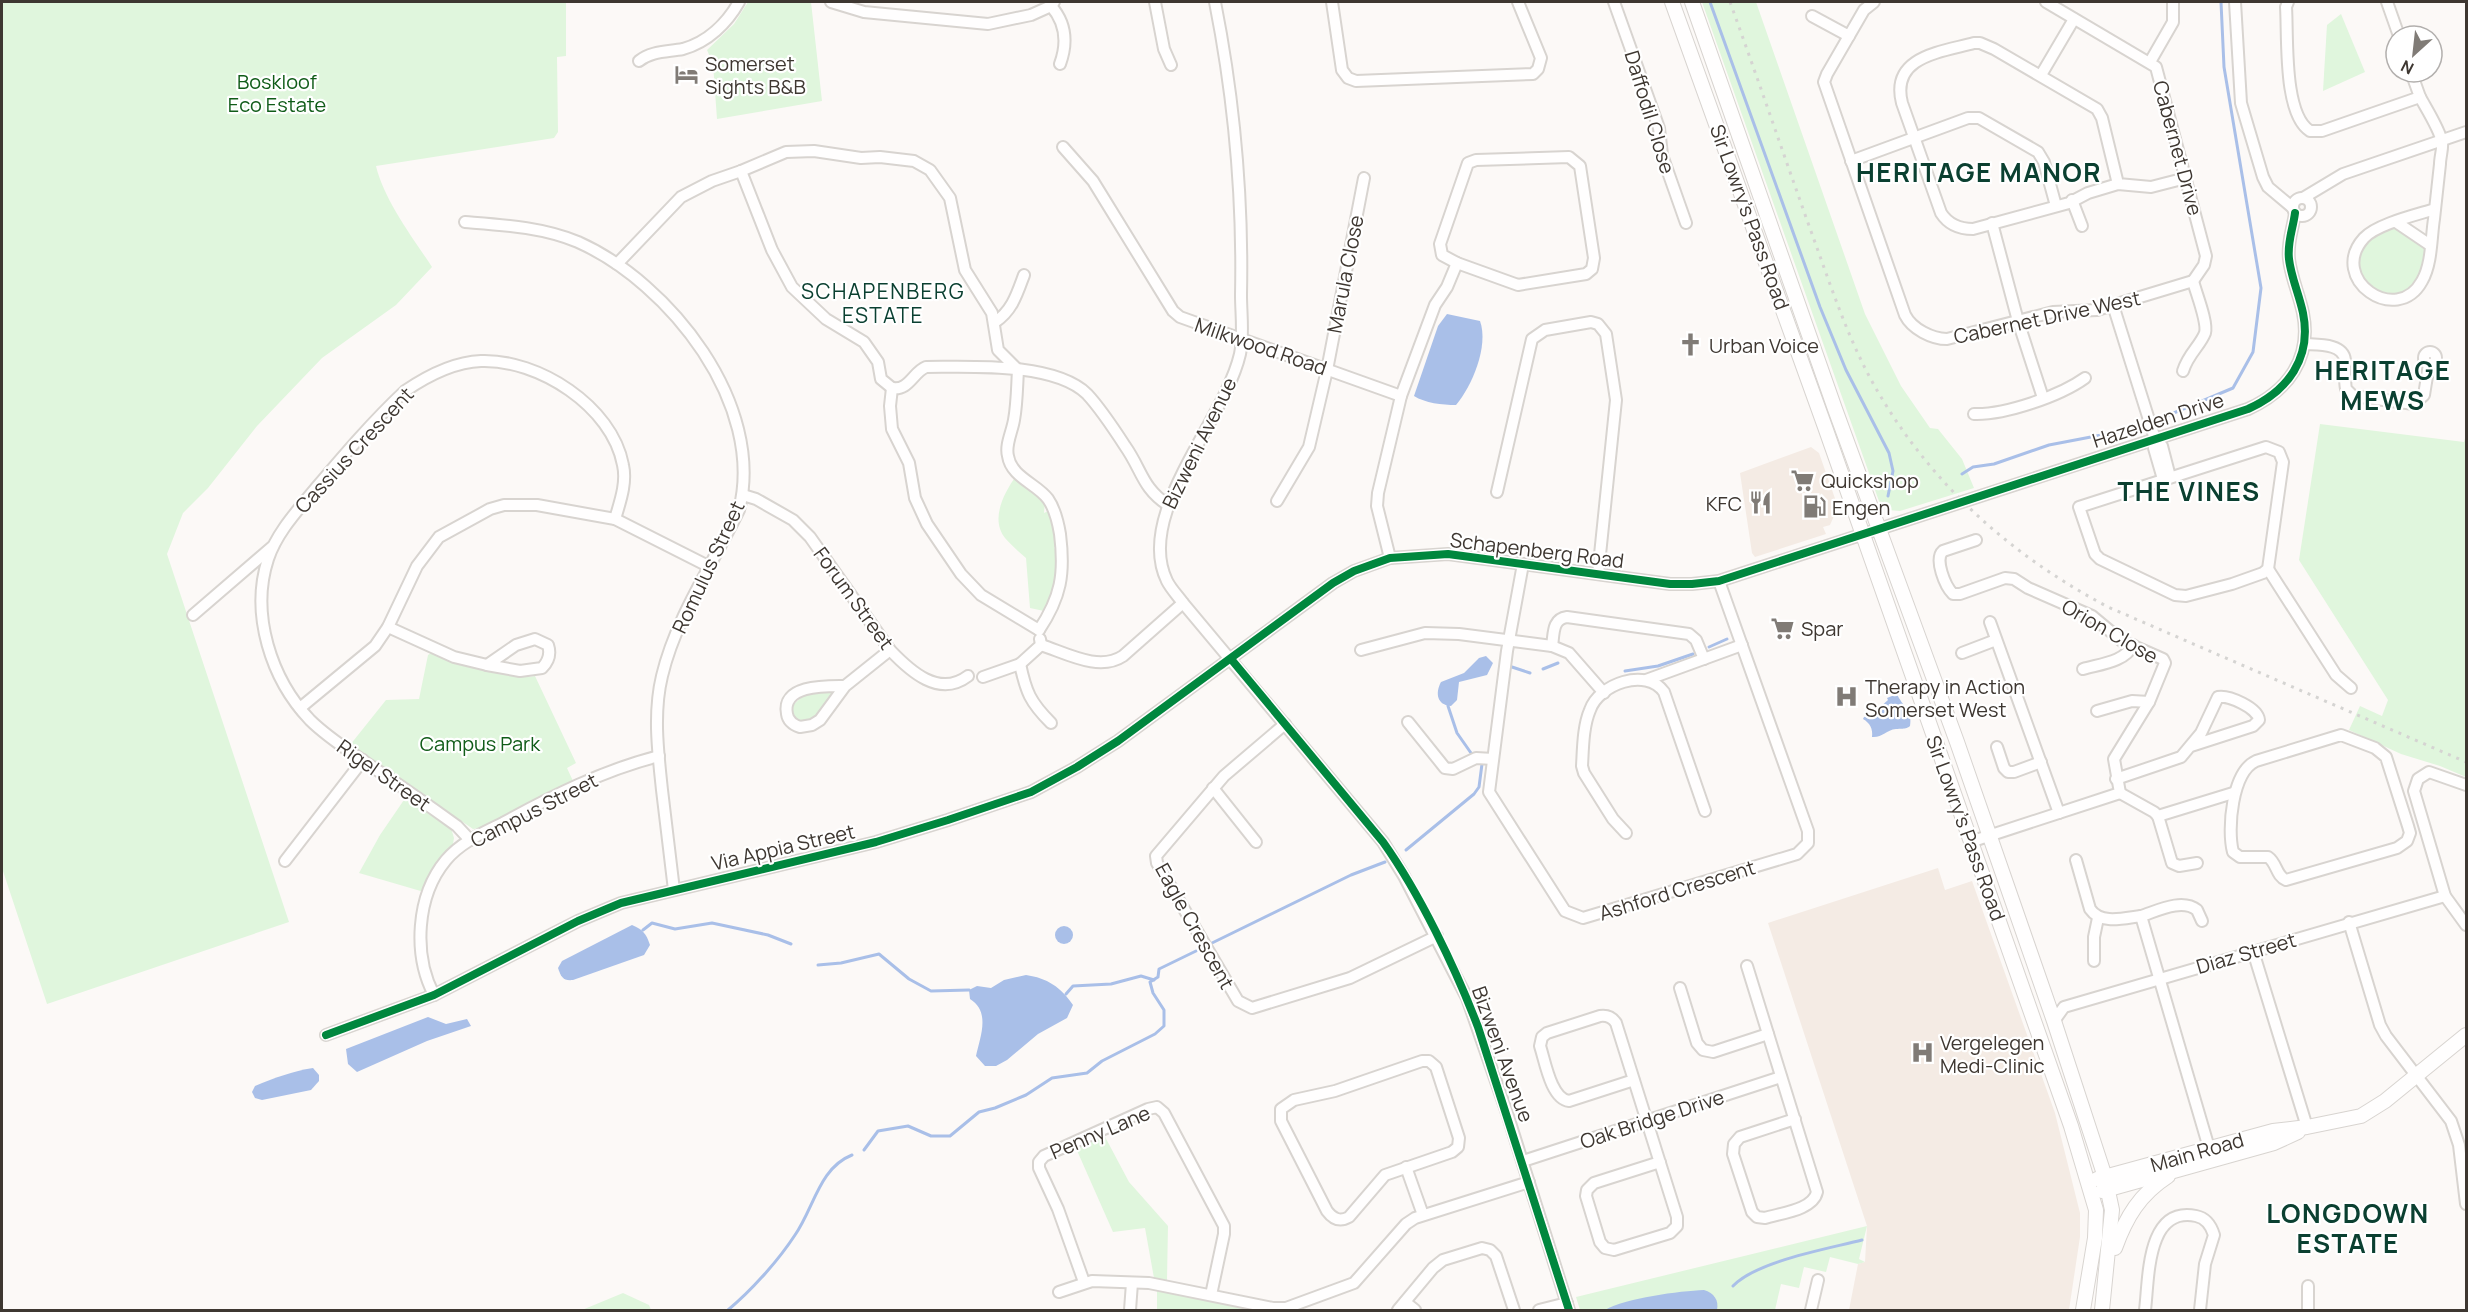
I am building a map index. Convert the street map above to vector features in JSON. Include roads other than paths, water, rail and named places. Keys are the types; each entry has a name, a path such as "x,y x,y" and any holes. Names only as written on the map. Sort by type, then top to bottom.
{"main road":[{"name":"Sir Lowry's Pass Road","path":"1672,2 2048,1058 2089,1188"},
{"name":"Sir Lowry's Pass Road","path":"1692,2 1878,528 1957,742 2054,1021 2107,1183"},
{"name":"Main Road","path":"2089,1188 2209,1148 2273,1131 2307,1128 2361,1116 2376,1108 2417,1077 2466,1035"},
{"name":"Main Road","path":"2107,1183 2180,1168 2274,1143 2307,1128"},
{"path":"2107,1269 2121,1232 2134,1207 2151,1187 2180,1168"},
{"path":"2102,1311 2112,1210 2107,1183"},
{"path":"2083,1311 2096,1220 2089,1188"}],"street":[{"path":"639,61 646,55 685,48 704,40 720,27 739,2"},
{"path":"831,2 864,12 988,24 1031,15 1052,4 1062,22 1065,36 1064,52 1060,64"},
{"path":"1155,2 1164,49 1172,65"},
{"name":"Bizweni Avenue","path":"1215,2 1238,162 1242,260 1240,354 1231,381 1168,505 1159,545 1167,581 1396,861 1437,936 1467,998 1568,1307"},
{"path":"1332,2 1342,70 1348,78 1356,81 1533,74 1538,69 1541,58 1518,2"},
{"name":"Daffodil Close","path":"1614,2 1659,128 1662,154 1686,223"},
{"path":"1874,2 1864,10 1824,82 1851,161 1968,118 1979,118 2038,152 2044,162 2056,206"},
{"name":"Cabernet Drive","path":"2046,2 2150,62 2157,70 2206,256 2204,265 2193,281"},
{"path":"2150,62 2173,22 2173,2"},
{"path":"2235,2 2241,103 2263,177 2268,187 2300,207"},
{"path":"2288,2 2286,7 2290,87 2305,128 2315,132 2322,131 2420,97"},
{"path":"2387,2 2395,24"},
{"path":"1812,16 1849,36"},
{"path":"2041,75 2074,19"},
{"path":"2118,184 2100,113 2093,106 2041,75 1980,43 1915,60 1908,68 1900,88 1902,103 1944,218 1965,229 1973,229 2056,206 2118,184 2151,187 2186,178"},
{"path":"2415,84 2442,141 2435,209 2427,267 2422,282 2412,293 2392,300 2379,298 2367,291 2358,281 2354,270 2357,249 2365,237 2396,222 2435,209"},
{"name":"Hazelden Drive","path":"1862,533 2248,409 2270,398 2284,385 2294,371 2304,344 2305,322 2289,259 2289,238 2300,207 2317,191 2343,174 2466,132"},
{"name":"Milkwood Road","path":"1063,147 1093,181 1173,311 1183,319 1401,396"},
{"path":"617,264 681,197 712,181 767,159 800,150 861,158 903,159 920,163 930,170 950,198 965,270 992,314 998,350 1018,370 1015,420 1007,447 1008,457 1017,473 1039,490 1054,511 1063,560 1061,586 1039,630 1041,645"},
{"path":"1569,157 1577,162 1581,173 1594,258 1594,265 1590,271 1580,277 1518,285 1457,263 1446,258 1439,248 1468,163 1476,160 1569,157"},
{"name":"Cabernet Drive West","path":"1851,161 1908,320 1936,339 1947,339 2053,312 2085,312 2193,281"},
{"path":"741,171 771,250 792,287 826,319 864,342 878,362 881,379 892,388 905,386 920,369 926,367 1031,370 1054,376 1072,384 1086,394 1130,452 1148,489 1168,505"},
{"name":"Marula Close","path":"1277,501 1309,447 1327,370 1364,178"},
{"path":"2073,200 2082,226"},
{"name":"Romulus Street","path":"465,222 527,228 554,234 578,243 617,264 662,302 679,320 718,379 740,430 743,495 739,510 676,633 662,676 657,714 658,756 674,890"},
{"path":"2396,222 2430,246"},
{"path":"1992,223 2018,321 2043,398"},
{"path":"1390,558 1377,497 1401,396 1435,305 1447,287 1457,263"},
{"path":"995,322 1005,316 1011,307 1024,275"},
{"path":"2183,371 2186,360 2205,333 2193,281"},
{"path":"2113,305 2155,439 2154,448 2167,478"},
{"path":"1497,492 1532,339 1545,330 1592,322 1598,324 1606,334 1616,400 1598,574"},
{"path":"2304,344 2335,347 2340,351 2345,360 2346,389 2353,396 2414,404 2424,395 2429,364"},
{"name":"Cassius Crescent","path":"300,708 276,670 266,636 263,590 268,560 274,544 287,524 343,456 405,391 444,370 480,361 514,364 540,373 572,392 598,417 609,433 623,463 625,477 615,519"},
{"path":"1974,414 2001,412 2069,389 2085,378"},
{"path":"892,388 890,406 892,429 909,463 915,498 927,524 961,574 976,590 991,603 1039,630"},
{"path":"2268,569 2257,576 2232,584 2186,596 2175,595 2100,559 2092,548 2079,507 2266,447 2279,452 2282,467 2268,569 2336,675 2351,688"},
{"name":"Forum Street","path":"743,495 756,499 793,520 810,537 890,650 904,665 932,682 951,685 959,683 968,676"},
{"path":"300,708 375,646 388,627 407,584 433,545 452,529 482,513 504,505 518,504 579,511 615,519 710,567"},
{"name":"Schapenberg Road","path":"1231,659 1333,583 1361,568 1390,558 1448,554 1677,584 1719,581 1862,533"},
{"name":"Orion Close","path":"1976,540 1943,551 1939,555 1938,560 1951,592 1958,595 2005,578 2014,579 2028,588 2092,616 2122,640 2165,661 2149,702 2115,756 2113,764 2120,793"},
{"path":"193,615 274,544"},
{"name":"Ashford Crescent","path":"1523,564 1489,792 1565,911 1583,918 1800,852 1808,843 1808,831 1719,581"},
{"path":"1041,645 1093,662 1113,662 1124,656 1183,603"},
{"path":"1552,646 1556,622 1567,616 1689,634 1696,640 1704,659"},
{"path":"1989,622 2059,813"},
{"path":"388,627 454,657 487,665 520,671 542,668 550,651 548,645 542,640 527,640 487,665"},
{"path":"1362,650 1425,633 1459,634 1552,646 1569,653 1604,693"},
{"path":"1962,653 1996,640"},
{"path":"983,677 1020,664 1041,645"},
{"path":"1626,833 1613,819 1584,773 1582,766 1589,710 1604,693 1619,683 1646,680 1742,645"},
{"path":"2083,669 2121,658 2133,645"},
{"path":"845,686 819,686 801,691 789,701 787,715 790,721 800,727 816,723 845,686 890,650"},
{"name":"Via Appia Street","path":"326,1035 434,995 597,912 621,903 876,842 1018,797 1042,786 1108,747 1231,659"},
{"path":"1020,664 1028,696 1034,706 1051,723"},
{"path":"1646,680 1654,683 1664,692 1705,811"},
{"path":"2116,779 2181,757 2201,732 2218,698 2224,697 2259,714 2259,720 2253,726 2191,747"},
{"path":"2097,711 2132,701 2149,702"},
{"name":"Rigel Street","path":"300,708 324,733 457,826 470,840"},
{"path":"1408,722 1444,768 1453,769 1476,758 1493,759"},
{"name":"Eagle Crescent","path":"1285,724 1242,759 1213,788 1158,850 1156,859 1240,1004 1256,1007 1343,981 1437,936"},
{"path":"2158,816 2233,793 2251,763 2341,735 2375,747 2386,757 2408,825 2409,837 2404,845 2397,848 2286,880 2280,878 2274,862 2268,857 2241,857 2232,852 2233,793"},
{"path":"1997,747 2004,768 2008,772 2041,762"},
{"name":"Campus Street","path":"434,995 423,959 421,932 423,911 439,869 448,859 470,840 568,790 637,762 658,756"},
{"path":"285,861 363,760"},
{"path":"2466,785 2429,772 2418,779 2414,791 2445,896 2466,926"},
{"path":"1213,788 1256,842"},
{"path":"1970,842 2120,793 2158,816 2172,862 2179,866 2197,863"},
{"path":"2076,860 2090,909 2098,918 2141,916 2175,905 2186,904 2197,910 2202,921"},
{"name":"Diaz Street","path":"2054,1021 2064,1007 2349,922 2445,896"},
{"path":"2141,916 2209,1148"},
{"path":"2094,961 2094,937 2098,918"},
{"path":"2349,922 2380,1024 2392,1044 2451,1121 2457,1134 2466,1204"},
{"path":"2253,951 2307,1128"},
{"path":"1747,966 1795,1119 1816,1189 1816,1196 1809,1205 1759,1218 1751,1209 1732,1154 1733,1147 1740,1137 1795,1119"},
{"path":"1680,988 1697,1043 1703,1050 1713,1052 1768,1034"},
{"path":"1634,1080 1569,1101 1563,1100 1555,1092 1540,1046 1541,1039 1550,1032 1600,1016 1609,1017 1616,1023 1647,1120 1660,1162 1677,1217 1675,1228 1670,1233 1614,1250 1605,1248 1600,1242 1586,1196 1588,1187 1594,1183 1660,1162"},
{"path":"1429,1061 1436,1067 1459,1144 1452,1152 1407,1167 1382,1177 1349,1217 1334,1218 1327,1211 1281,1121 1281,1109 1294,1100 1335,1091 1411,1064 1429,1061"},
{"name":"Oak Bridge Drive","path":"1522,1161 1781,1077"},
{"name":"Penny Lane","path":"1084,1282 1058,1209 1039,1168 1039,1162 1044,1156 1156,1107 1164,1113 1224,1226 1211,1295"},
{"path":"1407,1167 1423,1215"},
{"path":"1059,1292 1084,1282 1157,1284 1283,1310 1354,1283 1406,1224 1423,1215 1528,1182"},
{"path":"2145,1311 2156,1235 2170,1220 2187,1215 2199,1216 2206,1220 2214,1235 2205,1264 2200,1311"},
{"path":"1415,1311 1401,1306 1433,1268 1443,1260 1486,1248 1496,1256 1514,1311"},
{"path":"1811,1311 1818,1280"},
{"path":"1130,1311 1132,1283"},
{"path":"2308,1287 2308,1311"},
{"path":"1539,1311 1568,1307"}],"water":[{"path":"1447,314 1480,321 1482,331 1481,354 1473,377 1456,405 1434,403 1414,396 1438,326"},
{"path":"1486,656 1493,663 1487,675 1459,682 1457,700 1451,706 1440,701 1438,690 1441,682 1464,673 1479,658"},
{"path":"1897,694 1909,712 1910,726 1872,737 1871,729 1868,722 1863,719 1864,717 1870,716 1888,700 1887,698"},
{"path":"632,925 644,932 649,941 650,945 644,955 573,980 567,980 561,976 558,968 562,961"},
{"path":"1060,926 1068,926 1073,931 1071,942 1060,944 1055,939 1055,931"},
{"path":"1026,975 1041,978 1053,984 1073,1005 1067,1018 1038,1034 1007,1060 996,1066 985,1066 976,1056 982,1018 976,1004 970,999 969,990 977,986 991,988 1004,980"},
{"path":"428,1017 446,1024 467,1019 471,1026 427,1041 357,1072 348,1064 346,1049"},
{"path":"313,1068 319,1075 319,1081 311,1090 262,1100 255,1098 252,1092 255,1086 269,1080"},
{"path":"1704,1290 1715,1297 1717,1310 1605,1310 1639,1299"}],"waterway":[{"path":"1710,2 1820,307 1846,370 1889,453 1893,471 1888,496"},
{"path":"2157,420 2233,388 2253,352 2261,288 2224,67 2221,2"},
{"path":"1962,474 1973,467 1994,464 2049,445 2117,432 2144,424"},
{"path":"1709,647 1727,639"},
{"path":"1625,671 1658,666 1693,654"},
{"path":"1543,669 1558,663"},
{"path":"1512,667 1530,673"},
{"path":"1448,706 1457,733 1471,753"},
{"path":"1406,850 1474,794 1479,787 1482,764"},
{"path":"1212,943 1351,875 1385,862"},
{"path":"643,930 652,923 675,929 712,923 768,935 791,944"},
{"path":"864,1150 878,1131 908,1126 931,1136 950,1136 979,1112 1026,1095 1052,1078 1087,1073 1102,1061 1155,1034 1164,1026 1164,1010 1153,993 1150,982 1158,977 1159,969 1196,951"},
{"path":"818,965 841,963 879,954 909,979 931,991 969,990"},
{"path":"1066,994 1073,986 1111,984 1141,976 1154,980"},
{"path":"728,1310 746,1294 781,1255 802,1224 824,1179 841,1161 852,1155"},
{"path":"1733,1286 1744,1277 1775,1263 1862,1240"}],"railway":[{"path":"1730,2 1834,296 1860,358 1881,397 1903,430 1926,462 1952,491 2009,543 2041,566 2108,607 2466,762"}],"place":[{"name":"Somerset Sights B&B","path":"687,74"},
{"name":"Urban Voice","path":"1691,345"},
{"name":"Quickshop","path":"1803,480"},
{"name":"KFC","path":"1760,503"},
{"name":"Engen","path":"1814,507"},
{"name":"Spar","path":"1783,628"},
{"name":"Therapy in Action Somerset West","path":"1847,697"},
{"name":"Vergelegen Medi-Clinic","path":"1922,1053"}],"district":[{"name":"HERITAGE MANOR","path":"1979,172"},
{"name":"SCHAPENBERG ESTATE","path":"883,303"},
{"name":"HERITAGE MEWS","path":"2383,385"},
{"name":"THE VINES","path":"2189,491"},
{"name":"LONGDOWN ESTATE","path":"2348,1228"}],"park label":[{"name":"Boskloof Eco Estate","path":"277,92"},
{"name":"Campus Park","path":"480,743"}]}
